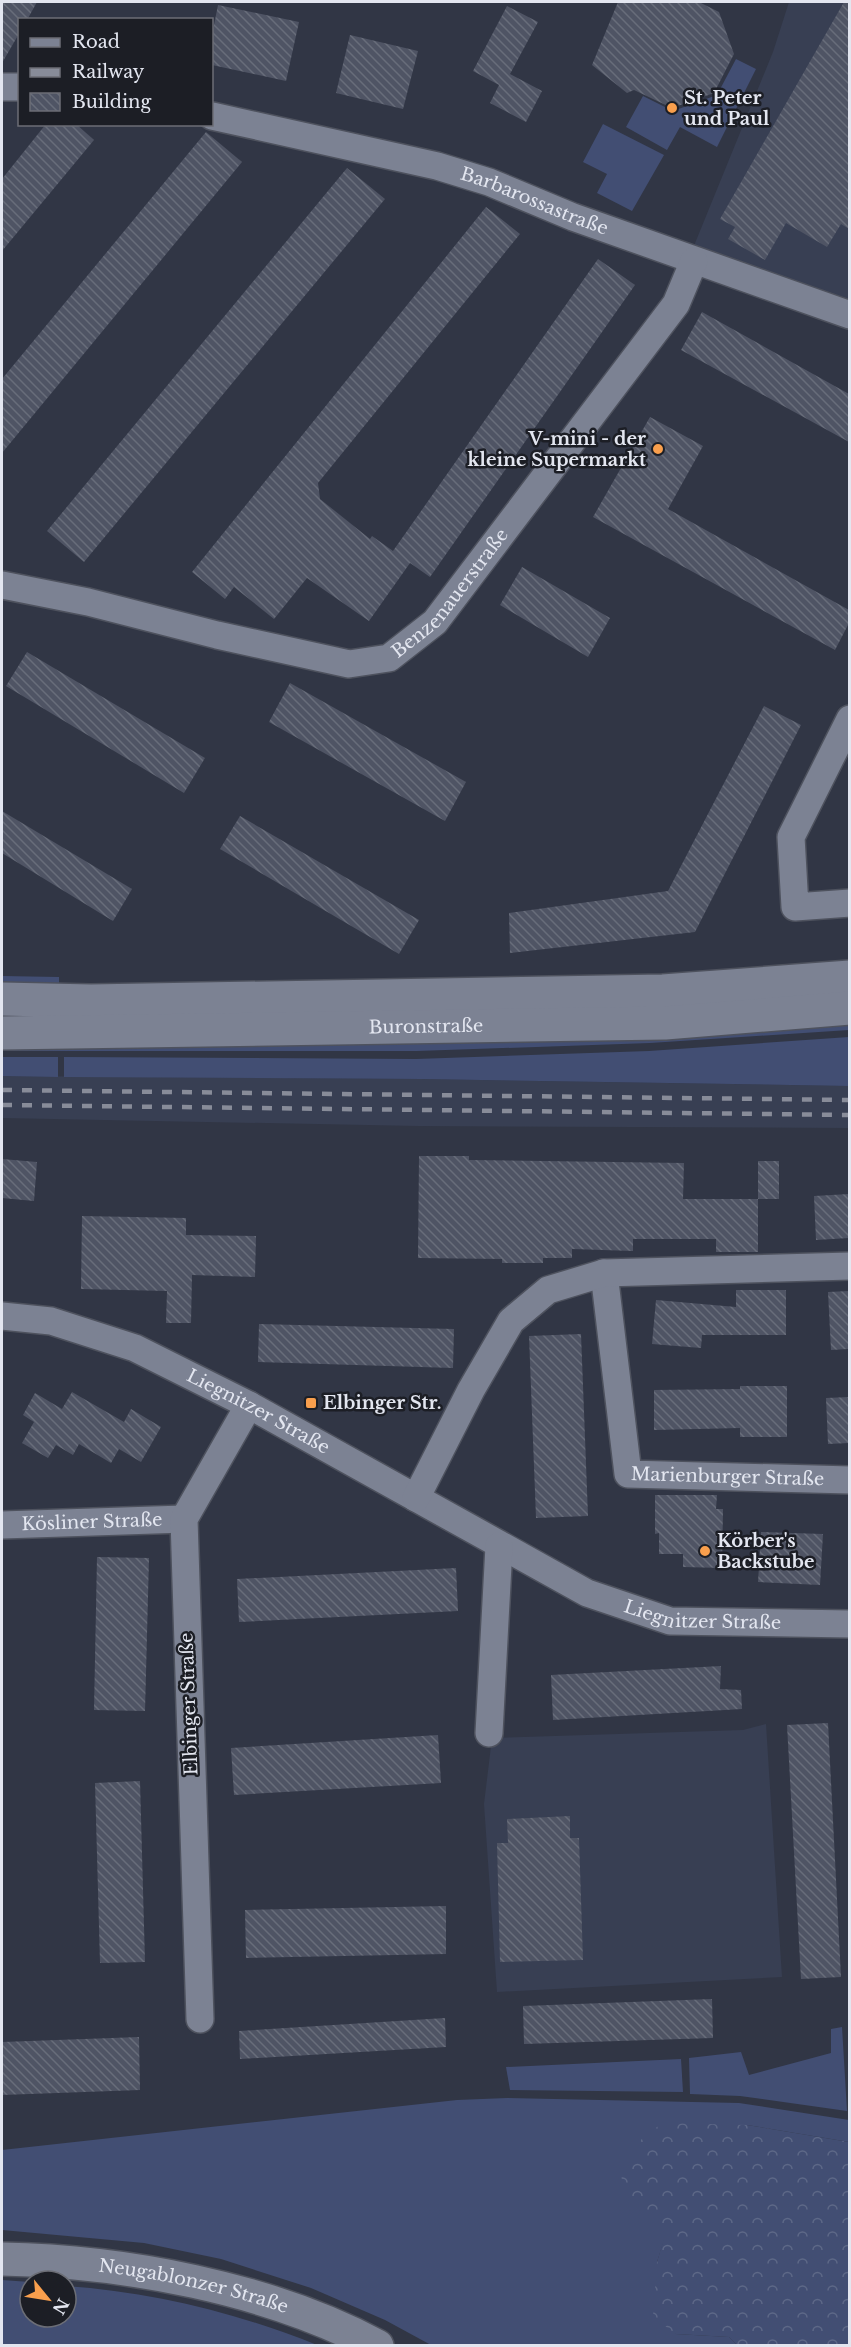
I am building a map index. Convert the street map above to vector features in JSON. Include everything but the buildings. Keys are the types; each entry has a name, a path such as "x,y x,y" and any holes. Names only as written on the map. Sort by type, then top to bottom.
{"street":[{"path":"2,87 18,87"},
{"name":"Barbarossastraße","path":"213,116 295,132 479,179 573,217 849,315"},
{"name":"Benzenauerstraße","path":"2,585 88,602 227,638 349,664 389,658 435,622 676,304 694,261"},
{"path":"849,718 791,837 795,907 849,903"},
{"name":"Buronstraße","path":"2,999 91,1001 663,991 849,977"},
{"name":"Buronstraße","path":"2,1033 665,1023 849,1008"},
{"path":"416,1498 471,1390 511,1321 548,1290 604,1273 849,1266"},
{"name":"Marienburger Straße","path":"604,1273 628,1474 849,1480"},
{"name":"Liegnitzer Straße","path":"2,1316 51,1321 135,1348 249,1405 587,1593 670,1621 849,1624"},
{"path":"183,1519 249,1405"},
{"name":"Kösliner Straße","path":"2,1527 183,1519"},
{"name":"Elbinger Straße","path":"183,1519 200,2019"},
{"path":"489,1733 500,1546"},
{"name":"Neugablonzer Straße","path":"2,2259 104,2266 216,2285 298,2312 377,2346"}],"shaded area":[{"path":"789,2 849,2 849,308 691,253 773,52"},
{"path":"2,1076 422,1079 850,1086 849,1128 418,1126 2,1118"},
{"path":"766,1724 782,1977 497,1992 484,1804 492,1738 743,1730"}],"green space":[{"path":"736,59 756,69 717,147 680,127 667,150 626,127 643,96 673,111 717,95"},
{"path":"603,124 664,155 632,211 597,193 607,174 583,162"},
{"path":"2,976 59,977 59,988 2,986"},
{"path":"850,1021 849,1030 650,1043 417,1051 2,1051 2,1042"},
{"path":"849,1037 849,1086 422,1079 64,1077 64,1057 416,1059 649,1051"},
{"path":"2,1057 58,1057 58,1077 2,1076"},
{"path":"842,2027 847,2111 740,2096 690,2094 689,2058 741,2052 749,2075 831,2053 831,2029"},
{"path":"681,2059 683,2092 510,2090 506,2067"},
{"path":"507,2098 739,2103 849,2120 849,2142 747,2125 668,2228 657,2262 676,2334 729,2337 737,2345 431,2345 385,2320 311,2288 221,2259 144,2243 2,2230 2,2150 457,2100"},
{"path":"662,2123 747,2125 849,2142 849,2345 737,2345 729,2337 676,2334 653,2317 657,2262 667,2228 630,2207 621,2176 632,2147"},
{"path":"2,2280 18,2281 18,2329 78,2329 78,2287 130,2293 194,2306 257,2323 317,2345 2,2345"}],"railway":[{"path":"2,1090 850,1100"},
{"path":"2,1105 850,1115"}],"place":[{"name":"St. Peter und Paul","path":"672,108"},
{"name":"V-mini - der kleine Supermarkt","path":"658,449"},
{"name":"Elbinger Str.","path":"311,1403"},
{"name":"Körber's Backstube","path":"705,1551"}]}
